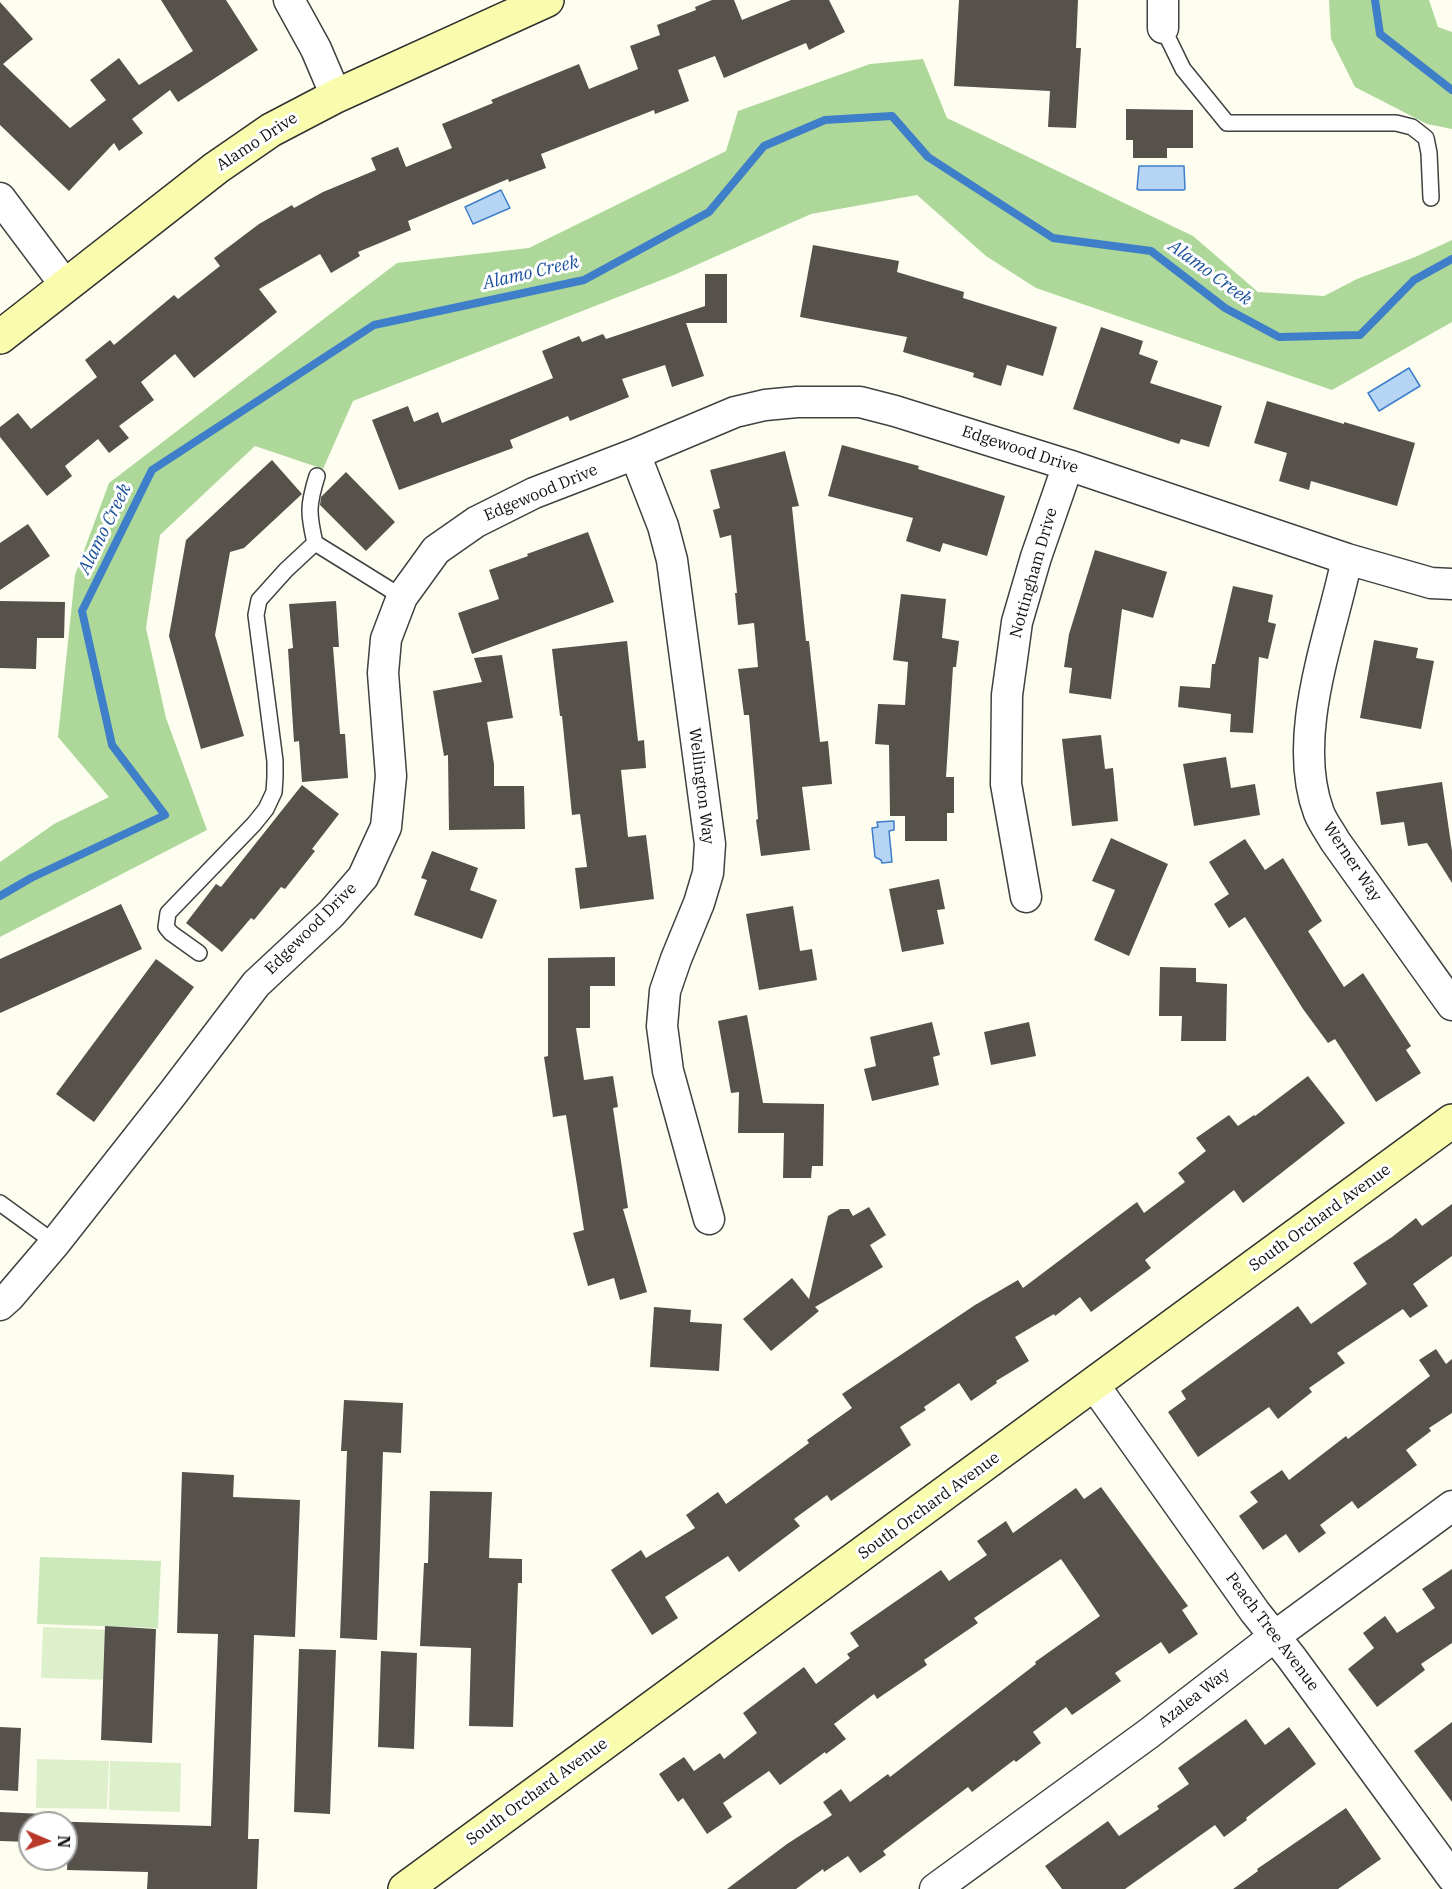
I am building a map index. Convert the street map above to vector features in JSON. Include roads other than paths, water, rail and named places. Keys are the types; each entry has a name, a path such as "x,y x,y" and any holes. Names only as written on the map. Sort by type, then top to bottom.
{"street":[{"path":"289,0 315,49 336,96"},
{"name":"Alamo Drive","path":"0,337 216,168 271,130 336,96 547,0"},
{"path":"0,198 66,286"},
{"name":"Edgewood Drive","path":"0,1305 55,1243 256,984 331,914 363,877 386,827 391,776 382,673 386,639 402,597 436,550 476,522 534,493 735,412 765,405 826,401 860,402 1068,465 1347,559 1431,583 1452,584"},
{"name":"Wellington Way","path":"635,454 663,526 672,560 710,844 708,873 699,903 665,991 662,1026 668,1071 708,1219"},
{"name":"Nottingham Drive","path":"1026,897 1006,784 1006,695 1017,622 1036,557 1068,465"},
{"name":"Werner Way","path":"1347,559 1311,709 1308,756 1312,785 1320,813 1335,841 1452,1005"},
{"name":"South Orchard Avenue","path":"405,1889 1452,1121"},
{"name":"Peach Tree Avenue","path":"1094,1385 1255,1612 1452,1877"},
{"name":"Azalea Way","path":"934,1889 1148,1734 1275,1636 1452,1506"},
{"path":"1444,1889 1452,1883"}],"lane":[{"path":"1163,14 1183,69 1227,123 1396,123 1412,127 1426,138 1431,198"},
{"path":"316,476 308,516 315,543 402,597"},
{"path":"199,953 171,933 166,927 165,920 172,906 254,824 266,809 274,792 275,761 256,615 259,600 315,543"},
{"path":"0,1203 55,1243"}],"water":[{"path":"1139,166 1184,166 1185,189 1137,189"},
{"path":"501,190 510,208 473,224 465,207"},
{"path":"1409,368 1420,386 1379,411 1368,393"},
{"path":"894,821 894,830 889,831 892,862 882,863 875,857 872,828 878,827 877,822"}],"waterway":[{"name":"Alamo Creek","path":"1375,0 1380,34 1452,90"},
{"name":"Alamo Creek","path":"0,896 31,878 165,815 112,745 82,611 152,470 374,325 584,280 709,212 764,146 825,120 892,116 928,157 1053,238 1151,251 1225,308 1279,337 1360,335 1414,280 1452,259"}]}
